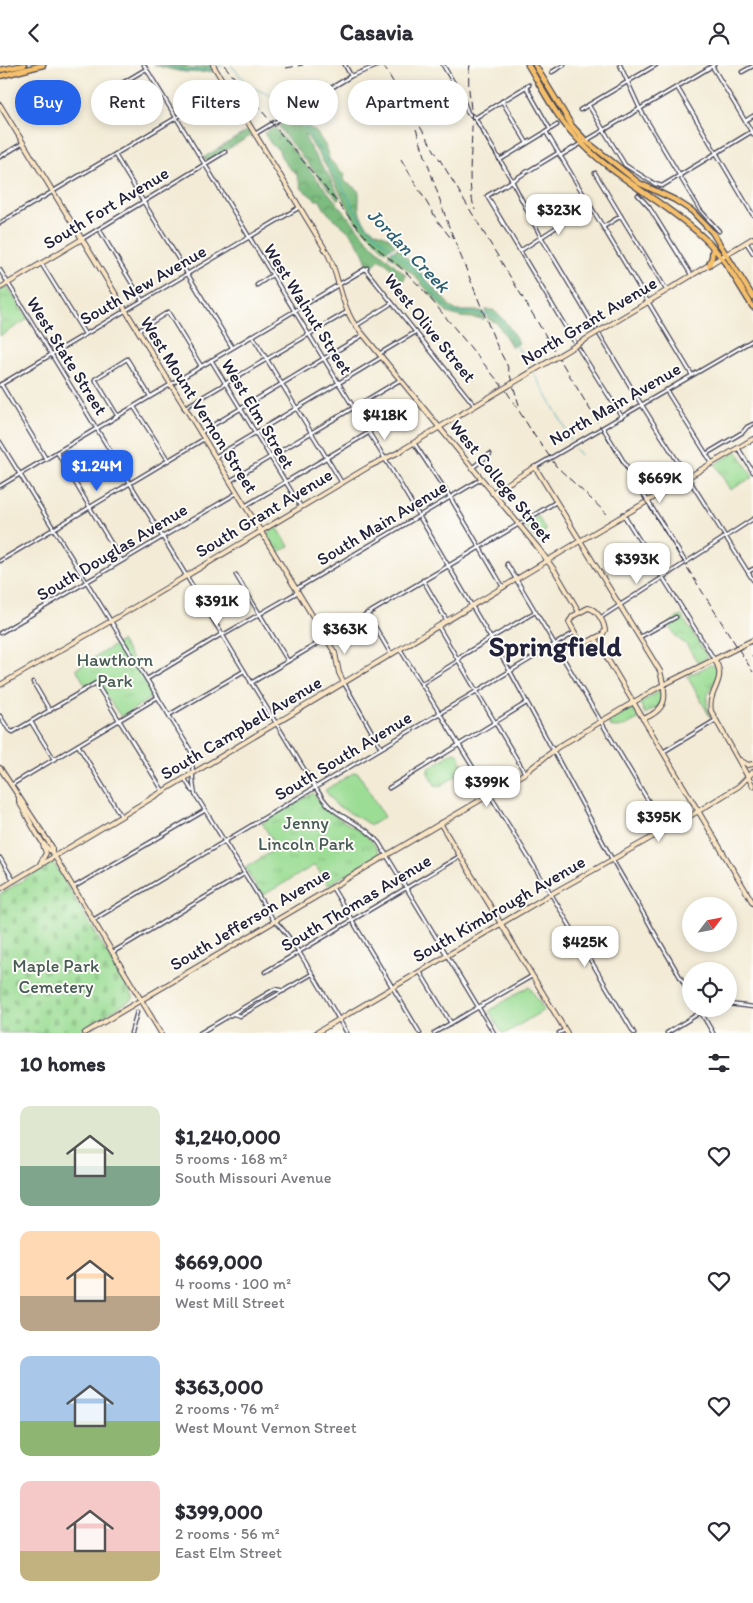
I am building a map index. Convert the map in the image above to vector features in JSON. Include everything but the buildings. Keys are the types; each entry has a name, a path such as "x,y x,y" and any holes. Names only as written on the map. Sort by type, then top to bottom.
{"main road":[{"path":"0,69 24,65"},
{"path":"1,77 43,65"},
{"name":"West College Street","path":"213,65 222,80"},
{"path":"528,65 572,134 640,183 675,200 692,211 712,232 753,297"},
{"path":"535,65 572,126 600,161 692,227 713,247 753,307"},
{"name":"West Mount Vernon Street","path":"0,105 52,193 335,653 339,673 344,683"},
{"name":"West College Street","path":"249,125 331,259 347,312 547,561 579,613"},
{"name":"North Grant Avenue","path":"439,427 753,238"},
{"name":"South Fort Avenue","path":"0,288 82,239"},
{"path":"709,265 713,247"},
{"name":"South Grant Avenue","path":"0,685 439,427"},
{"name":"South Campbell Avenue","path":"0,889 54,854 276,724 647,500 753,439"},
{"path":"535,467 660,671 664,685 664,704 643,719"},
{"name":"North Main Avenue","path":"492,493 535,467"},
{"path":"590,607 596,611 600,618 605,630 603,634 588,643 583,643 570,625 570,620 590,607"},
{"path":"595,638 753,903"},
{"name":"South Jefferson Avenue","path":"85,1033 489,795 525,773 554,750 633,702 753,640"},
{"path":"714,659 720,674 710,700 710,705 716,720 753,785"},
{"path":"738,759 753,765"},
{"path":"0,768 48,849 54,854"},
{"name":"South Kimbrough Avenue","path":"316,1033 551,894 697,812 739,786 753,773"},
{"path":"18,797 23,801 52,847 54,854 161,1033"},
{"path":"440,823 566,1031"},
{"path":"39,834 46,853 39,865"}],"street":[{"name":"West Walnut Street","path":"144,65 173,113"},
{"path":"345,65 350,76"},
{"path":"442,65 462,97 468,113 475,118 541,237 642,405 753,580"},
{"path":"552,72 564,65"},
{"path":"620,65 640,109 703,213 719,231"},
{"path":"580,111 656,65"},
{"path":"589,106 604,130 625,165 655,185 662,185 752,133 713,66 676,87 640,109 604,130 584,142 487,196 622,417"},
{"path":"742,72 753,66"},
{"path":"255,134 350,76 377,67"},
{"path":"128,80 146,69"},
{"path":"475,118 527,86 550,129"},
{"path":"676,87 753,215"},
{"path":"502,101 527,143"},
{"path":"745,121 753,116"},
{"path":"0,223 173,120"},
{"name":"West Walnut Street","path":"180,125 386,459 528,702 612,859 682,980"},
{"path":"500,160 557,125"},
{"path":"546,132 645,304 692,375"},
{"path":"0,157 23,143"},
{"name":"South Fort Avenue","path":"82,239 226,152"},
{"name":"West Elm Street","path":"115,155 232,347"},
{"path":"595,173 667,291"},
{"path":"638,195 649,207 692,276"},
{"path":"520,251 589,206"},
{"name":"South New Avenue","path":"0,384 300,207"},
{"path":"602,227 621,216"},
{"path":"99,229 142,299"},
{"path":"746,242 753,253"},
{"path":"41,263 85,334"},
{"name":"West Olive Street","path":"339,284 366,268 392,303 477,405"},
{"name":"West State Street","path":"0,270 315,787 334,811 372,834 494,1033"},
{"path":"257,285 272,275"},
{"path":"0,486 339,284"},
{"path":"356,325 392,303"},
{"path":"138,331 168,312 201,365"},
{"path":"184,407 347,312"},
{"path":"215,457 339,383 416,332"},
{"path":"252,335 342,483"},
{"path":"200,433 364,335"},
{"name":"North Main Avenue","path":"535,467 753,340"},
{"path":"117,415 95,379 127,359 150,396"},
{"name":"West Elm Street","path":"210,360 301,507"},
{"path":"230,481 400,380"},
{"path":"0,384 46,459"},
{"path":"666,390 712,463"},
{"path":"134,406 168,461"},
{"path":"706,454 753,424"},
{"path":"604,428 686,563"},
{"path":"245,506 370,432"},
{"path":"0,561 204,439"},
{"path":"0,442 191,751 195,794"},
{"path":"414,443 450,497 503,587"},
{"path":"738,448 753,472"},
{"path":"57,452 122,560"},
{"path":"472,468 490,454"},
{"name":"South Main Avenue","path":"146,679 260,614 481,479"},
{"name":"South Douglas Avenue","path":"0,633 237,493"},
{"path":"251,683 556,502"},
{"path":"624,514 714,659"},
{"path":"600,618 753,519"},
{"path":"507,564 665,829"},
{"path":"748,572 753,569"},
{"path":"236,575 288,661"},
{"path":"424,580 447,621"},
{"path":"421,684 491,638 535,612"},
{"path":"368,613 391,654"},
{"path":"640,637 676,617"},
{"path":"438,626 525,773"},
{"name":"South South Avenue","path":"93,920 574,633"},
{"path":"400,649 634,1033"},
{"path":"169,715 244,671"},
{"path":"32,682 50,711"},
{"path":"0,716 11,732 96,683 163,791"},
{"name":"West Mount Vernon Street","path":"344,683 382,747"},
{"path":"11,785 158,697"},
{"path":"389,788 528,702"},
{"path":"663,752 716,720"},
{"path":"31,722 54,759"},
{"path":"78,745 121,816"},
{"path":"185,778 274,921 280,924 312,974 347,1033"},
{"path":"74,887 204,811"},
{"name":"South Thomas Avenue","path":"265,972 460,856"},
{"path":"0,858 14,881"},
{"path":"113,952 244,874"},
{"path":"332,887 420,1033"},
{"path":"420,972 451,1023"},
{"path":"234,1014 240,1016 312,974"},
{"path":"434,1033 532,975"},
{"path":"200,1033 276,989 284,991"},
{"path":"737,1005 753,1007"},
{"path":"131,1033 137,1012"},
{"path":"667,1033 690,1017"},
{"path":"704,1017 713,1033"},
{"path":"559,1033 566,1031"}],"green space":[{"path":"154,65 185,65 192,69 210,65 213,71 183,72"},
{"path":"280,125 306,125 316,132 325,145 329,159 345,175 343,180 359,192 359,211 365,222 370,228 389,238 395,245 385,251 356,222 327,168 307,136 304,134 310,148 330,178 340,198 338,200 279,127"},
{"path":"274,127 370,243 406,275 403,281 380,259 369,269 363,253 354,238 328,213 320,200 316,200 302,189 296,173 285,163 279,150 271,144 264,133"},
{"path":"249,130 252,135 207,161 203,158"},
{"path":"398,248 452,308 457,311 482,311 485,319 461,317 447,313 414,275 388,254"},
{"path":"7,286 28,319 0,336 0,290"},
{"path":"485,310 493,310 497,313 508,325 519,343 512,347 497,323 488,319"},
{"path":"737,451 753,477 730,490 715,464"},
{"path":"538,516 546,531 535,538 524,525"},
{"path":"277,527 289,546 278,553 267,534"},
{"path":"681,615 707,656 707,658 698,663 686,644 677,638 668,624"},
{"name":"Hawthorn Park","path":"121,641 154,696 121,717 98,684 92,682 86,686 76,669"},
{"path":"710,665 716,666 717,672 707,700 712,720 687,676"},
{"path":"660,691 663,697 660,705 645,714 640,703"},
{"path":"631,708 639,719 617,728 609,725 609,721"},
{"path":"454,752 458,753 461,759 460,764 463,763 469,772 468,775 466,776 460,771 456,776 440,786 435,785 428,773 428,769"},
{"path":"355,772 359,774 384,817 371,825 336,805 325,790"},
{"name":"Jenny Lincoln Park","path":"313,793 332,814 371,840 380,855 328,885 315,865 262,896 245,868 277,848 262,823"},
{"name":"Maple Park Cemetery","path":"53,862 134,998 76,1033 0,1033 0,894"},
{"path":"529,986 544,1010 506,1033 502,1033 489,1011"}],"waterway":[{"name":"Jordan Creek","path":"166,65 186,71 210,70"},
{"name":"Jordan Creek","path":"219,66 223,65"},
{"name":"Jordan Creek","path":"231,65 249,86 285,102 299,117 365,225 421,276 447,309 456,313 489,314 498,317 531,369"},
{"name":"Jordan Creek","path":"533,372 570,440"},
{"name":"Jordan Creek","path":"575,449 580,455"}],"railway":[{"path":"224,65 369,241 408,274 425,292 507,392 536,438"},
{"path":"286,68 303,65"},
{"path":"383,65 645,501 753,672"},
{"path":"470,65 472,126 470,179 475,210"},
{"path":"473,118 503,168"},
{"path":"416,129 448,224 497,346 507,365 519,405"},
{"path":"401,159 437,220 450,237"},
{"path":"532,431 556,466 607,514"}],"district":[{"name":"Springfield","path":"555,646"}]}
